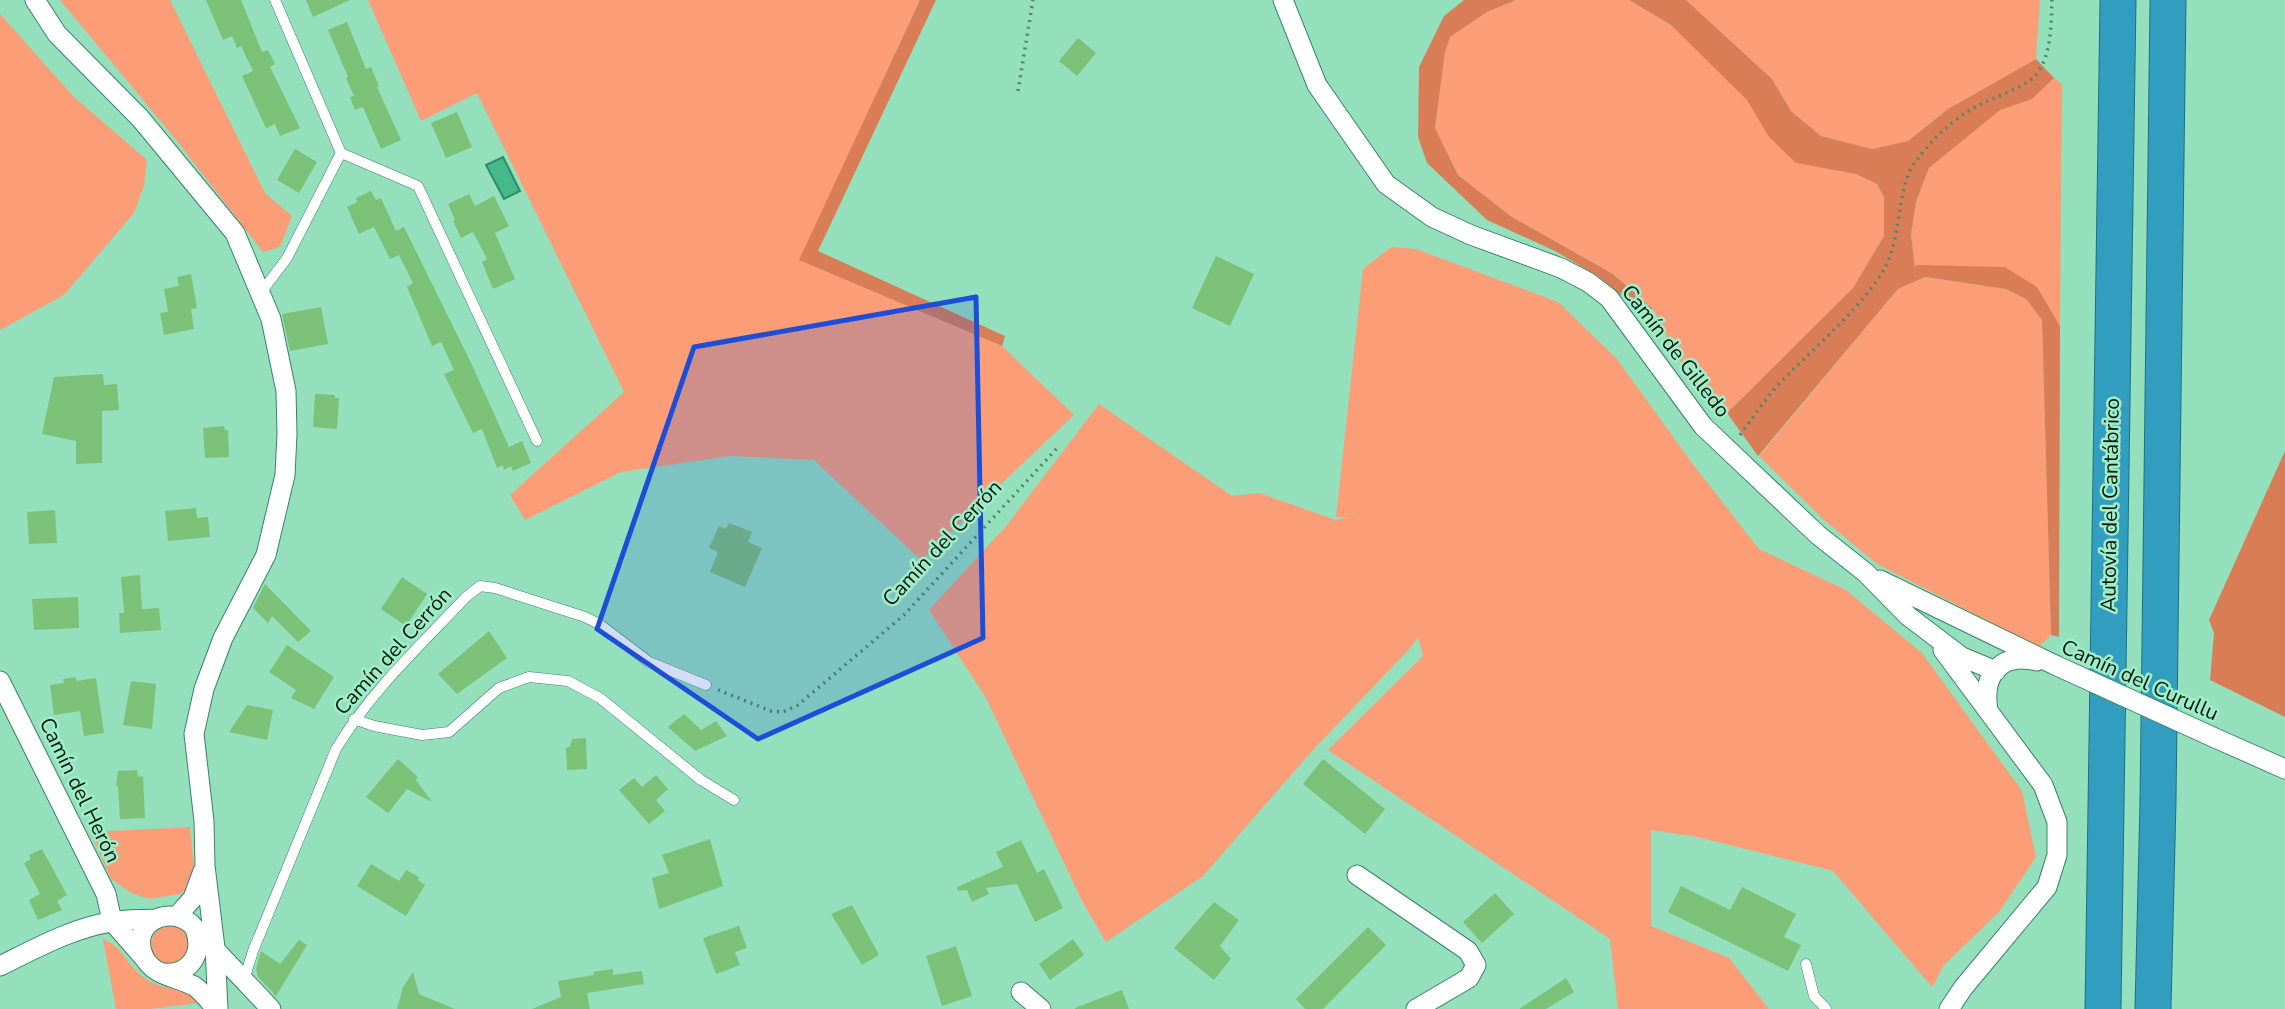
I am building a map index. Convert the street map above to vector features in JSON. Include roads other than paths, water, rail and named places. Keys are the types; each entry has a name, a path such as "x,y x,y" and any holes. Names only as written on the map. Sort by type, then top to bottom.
{"highway":[{"name":"Autovía del Cantábrico","path":"2103,1009 2118,0"},
{"path":"2153,1009 2168,0"},
{"path":"2158,800 2163,1009"}],"street":[{"path":"35,0 57,34 140,118 235,233 271,319 286,391 285,475 265,555 223,638 204,689 194,734 215,948 236,984"},
{"name":"Camín de Gilledo","path":"1283,0 1317,85 1386,184 1432,217 1471,235 1562,268 1588,282 1609,298 1703,426 1728,451 1818,535 1866,573 1929,633 1962,657 1997,668"},
{"name":"Camín de Gilledo","path":"1866,573 2055,665"},
{"name":"Camín de Gilledo","path":"1953,617 1976,638 1997,668"},
{"name":"Camín de Gilledo","path":"1929,633 1988,713"},
{"name":"Camín del Curullu","path":"1997,668 2014,658 2055,665 2285,769"},
{"path":"1950,1009 1963,988 2047,887 2057,855 2057,822 2043,785 1988,713 1985,695 1988,682 1997,668"},
{"name":"Camín del Herón","path":"0,681 106,894 112,921"},
{"path":"177,916 193,898 205,866"},
{"path":"1357,875 1468,951 1476,965 1469,978 1416,1009"},
{"path":"145,959 140,942 148,925 162,916 177,916 190,923 215,948 236,984 271,1009"},
{"path":"0,966 90,926 112,921 155,919"},
{"path":"112,921 149,965 236,984"},
{"path":"175,972 191,964 199,947 195,929"},
{"path":"175,972 215,948"},
{"path":"175,972 218,1009 236,984"},
{"path":"1021,992 1041,1009"}],"lane":[{"path":"275,0 341,153 418,186 537,441"},
{"path":"260,294 287,258 341,153"},
{"name":"Camín del Cerrón","path":"236,984 253,951 336,749 354,719 388,679 466,597 480,586 495,588 585,617 599,624 649,662 706,685"},
{"path":"354,719 374,726 422,735 449,732 499,688 530,677 568,681 600,698 701,780 734,800"},
{"path":"1806,964 1814,996 1826,1009"}]}
